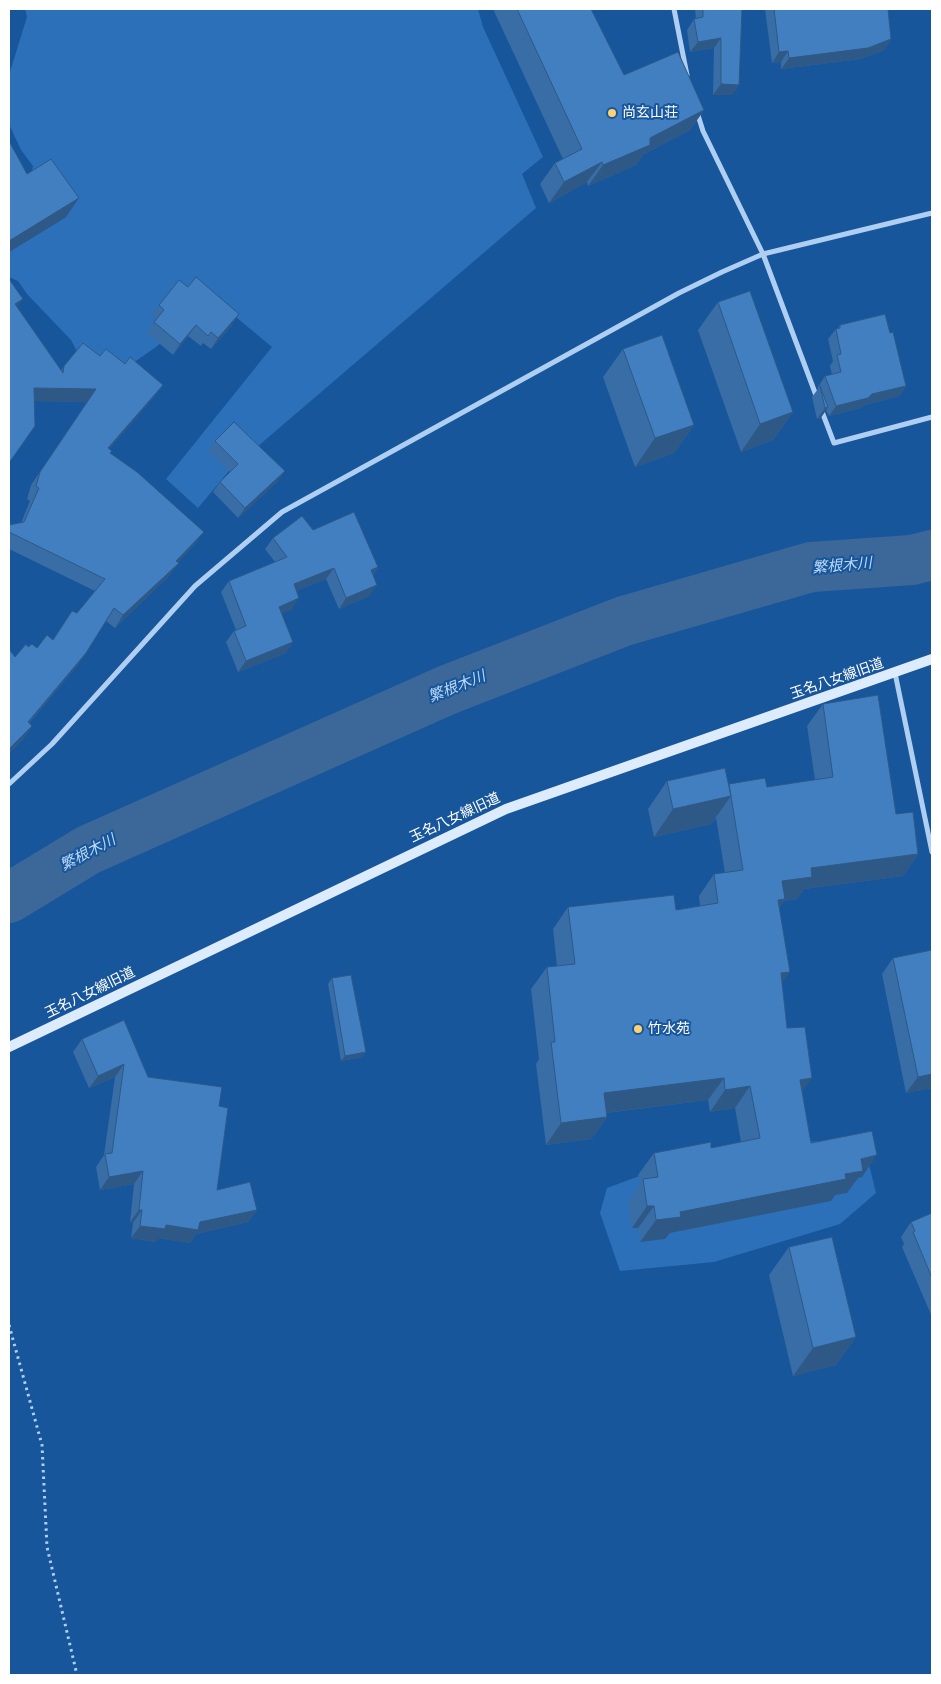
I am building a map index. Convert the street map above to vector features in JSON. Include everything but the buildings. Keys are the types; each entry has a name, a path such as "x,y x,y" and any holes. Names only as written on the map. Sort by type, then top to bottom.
{"street":[{"path":"674,9 688,84"},
{"path":"694,103 703,130 763,254 834,443 932,418"},
{"path":"9,784 52,744 195,586 282,512 678,293 763,254 932,213"},
{"name":"玉名八女線旧道","path":"9,1047 506,809 932,659"},
{"path":"895,673 932,852"}],"path":[{"path":"9,1325 42,1445 47,1547 77,1675"}],"shaded area":[{"path":"25,9 478,9 483,27 543,157 522,174 536,208 229,471 198,508 166,479 272,347 213,298 156,347 120,372 79,355 71,340 27,294 18,281 9,277 9,252 66,217 32,171 33,166 21,150 9,124 9,75 27,17"},
{"path":"863,1140 876,1193 840,1224 714,1262 620,1271 600,1213 607,1188 661,1168 793,1142"}],"waterway":[{"name":"繁根木川","path":"9,898 88,850 447,690 624,621 811,567 912,560 932,555"}],"place":[{"name":"尚玄山荘","path":"612,113"},
{"name":"竹水苑","path":"638,1029"}]}
